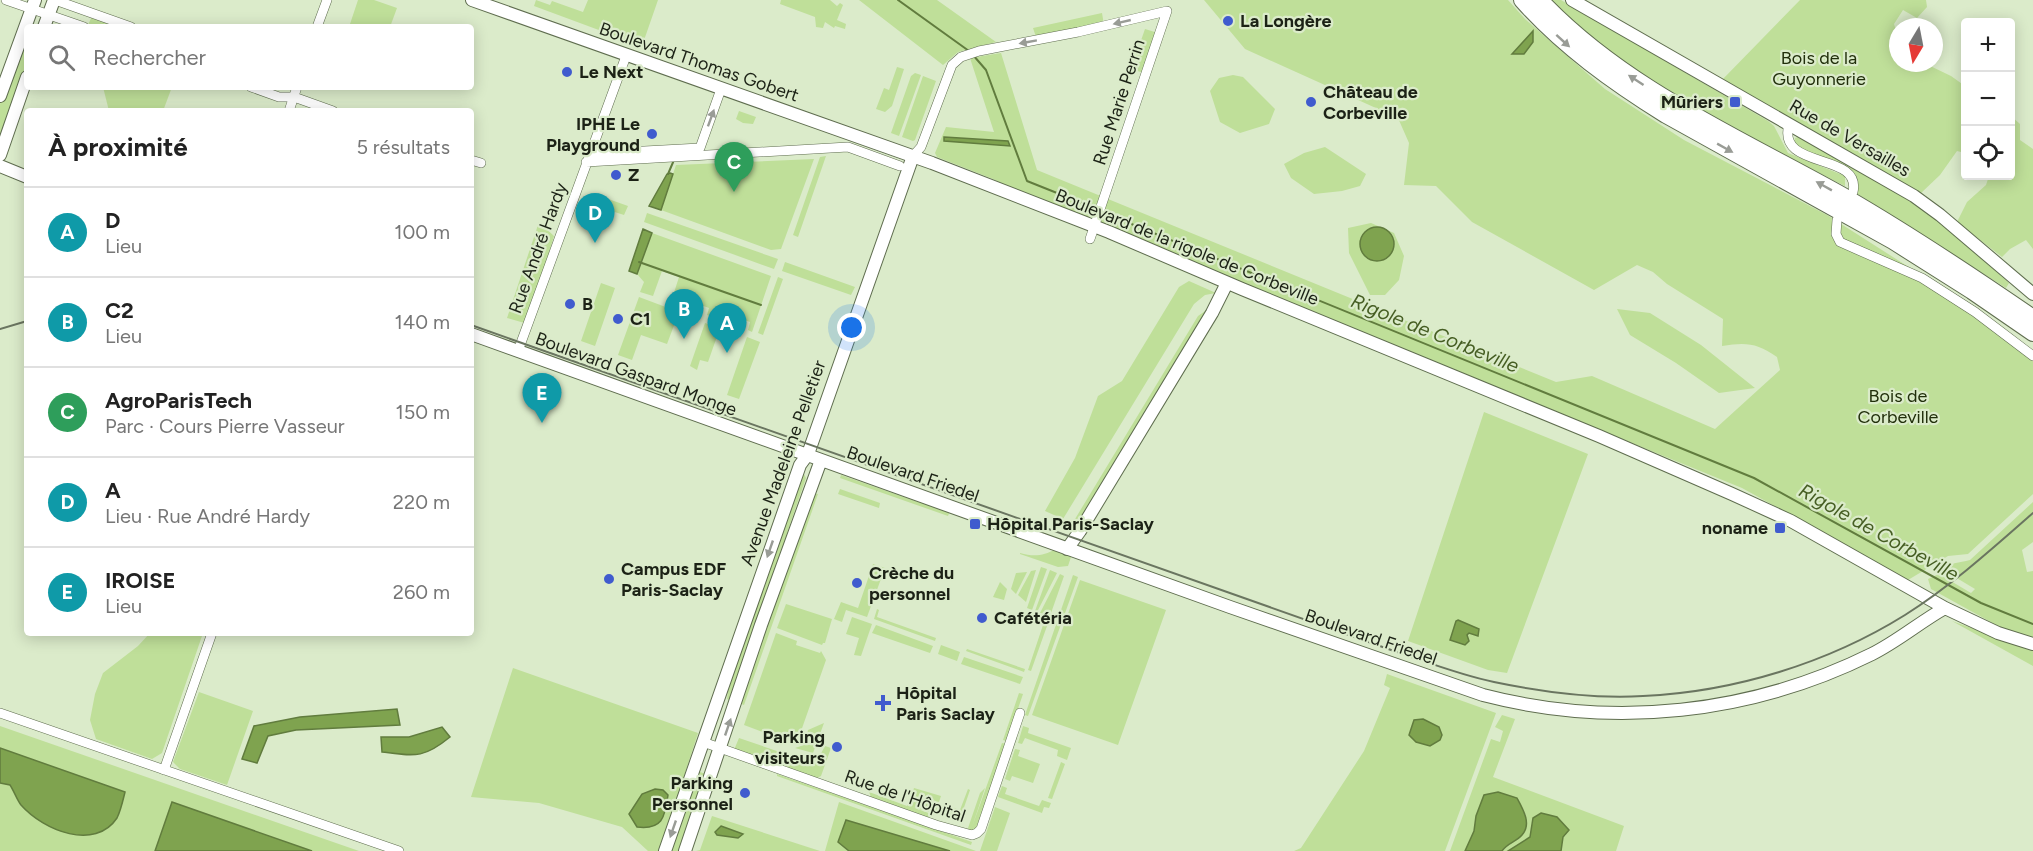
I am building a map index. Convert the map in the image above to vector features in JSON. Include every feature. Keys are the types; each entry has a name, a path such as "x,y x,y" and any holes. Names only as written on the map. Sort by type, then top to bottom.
{"highway":[{"path":"1522,0 1569,47 1639,98 1893,241 2033,333"},
{"path":"1540,0 1576,35 1645,86 1847,199 2033,318"}],"street":[{"path":"6,0 33,4 49,15 75,24"},
{"path":"46,24 55,0 123,24"},
{"path":"318,24 327,0"},
{"name":"Boulevard Thomas Gobert","path":"472,0 913,156"},
{"name":"Rue de Versailles","path":"1572,0 1914,196 1940,215 2033,294"},
{"path":"26,24 33,4"},
{"name":"Rue Marie Perrin","path":"913,156 921,147 952,65 961,57 978,51 1078,33 1167,11 1094,227"},
{"path":"0,96 24,29"},
{"name":"Rue André Hardy","path":"518,351 626,56"},
{"path":"0,155 24,86"},
{"path":"588,158 700,148 721,89"},
{"path":"259,90 279,97 295,92 327,108"},
{"path":"289,108 295,92"},
{"path":"1789,124 1787,138 1793,148 1845,171 1852,178 1853,192"},
{"path":"588,158 848,147 900,166"},
{"name":"Boulevard de la rigole de Corbeville","path":"913,156 1094,227 1735,495 1791,521 1945,608 1998,633 2033,644"},
{"name":"Avenue Madeleine Pelletier","path":"665,851 800,465 808,454 913,156"},
{"path":"0,166 24,176"},
{"path":"1837,220 1836,234 1840,242 1922,278 1976,312 2033,356"},
{"path":"1067,549 1212,313 1227,283"},
{"name":"Boulevard Gaspard Monge","path":"474,335 789,447"},
{"name":"Boulevard Friedel","path":"789,447 1067,549 1483,695 1530,706 1597,714 1666,713 1725,704 1778,691 1826,675 1903,637 1945,608"},
{"name":"Avenue Madeleine Pelletier","path":"685,851 761,625 821,460"},
{"path":"164,770 211,636"},
{"path":"0,713 399,851"},
{"name":"Rue de l'Hôpital","path":"703,742 953,831 972,835 981,829 1020,713"}],"green space":[{"path":"358,0 374,0 397,8 391,24 350,24"},
{"path":"536,0 550,5 552,1 583,12 588,0 658,0 642,46 534,6"},
{"path":"781,0 830,0 837,6 840,3 843,5 837,20 846,24 845,29 835,26 834,28 825,22 823,28 816,27 815,17 780,4"},
{"path":"859,0 937,0 996,42 958,52 943,65"},
{"name":"Bois de Corbeville","path":"1204,0 1508,0 1525,19 1605,89 1684,140 1827,215 1973,308 2033,359 2033,494 1968,554 1948,556 1908,580 1742,488 1017,192 993,179 937,157 935,153 946,127 994,132 970,58 1001,53 1037,170 1556,382 1592,376 1715,429 1780,370 1777,357 1757,346 1738,344 1722,346 1723,319 1667,284 1653,272 1637,265 1594,290 1472,222 1436,186 1404,185 1409,143 1398,118 1245,49"},
{"path":"1551,0 1561,0 1768,121 1774,126 1788,153 1845,176 1845,186 1729,127 1652,81 1582,29"},
{"name":"Bois de la Guyonnerie","path":"1800,0 1926,0 1927,7 1917,18 1903,10 1898,18 1889,18 1889,72 1943,72 1961,83 1961,152 1957,151 1940,175 1920,194 1722,80"},
{"path":"1102,13 1104,25 1037,40 1033,28"},
{"path":"92,16 115,24 88,24"},
{"path":"1145,29 1158,33 1144,73 1131,69"},
{"path":"24,37 24,72 0,141 0,104"},
{"path":"897,67 904,69 892,106 885,112 876,109 884,88 889,90"},
{"path":"915,73 921,75 899,136 891,133 911,76"},
{"path":"1233,75 1243,77 1275,109 1269,124 1240,133 1220,122 1210,91 1219,78"},
{"path":"923,76 936,81 913,141 902,137"},
{"path":"104,90 171,90 164,108 108,108"},
{"path":"739,111 756,117 753,124 743,123 736,119"},
{"path":"2015,120 2020,124 2020,140 2033,149 2033,249 2026,240 2010,249 2002,257 1957,222 1967,202 1986,185 1988,180 2015,180"},
{"path":"1798,137 1887,186 1942,223 2009,283 2006,288 1856,193 1855,174 1837,163 1799,148 1794,143 1795,138"},
{"path":"1325,147 1366,174 1360,186 1342,191 1314,194 1291,178 1284,164 1304,153"},
{"path":"826,156 798,237 793,235 820,157"},
{"path":"814,159 781,249 771,250 661,210 676,165"},
{"path":"600,196 628,206 624,215 596,206"},
{"path":"647,213 778,259 774,269 644,222"},
{"path":"539,222 554,236 528,324 507,318"},
{"path":"1371,223 1394,233 1404,256 1399,280 1385,295 1370,295 1349,253 1348,228"},
{"path":"652,233 771,276 752,332 748,330 750,322 727,314 724,321 707,315 709,308 687,300 682,307 671,302 679,277 662,271 653,296 640,292 644,282 637,274"},
{"path":"785,262 855,287 851,295 782,271"},
{"path":"778,277 783,279 763,335 758,333"},
{"path":"1189,281 1216,293 1205,295 1194,304 1063,519 1045,511 1075,458 1098,396 1122,381 1179,287"},
{"path":"601,283 615,288 595,346 581,341"},
{"path":"639,297 679,312 667,344 641,335 632,360 618,355"},
{"path":"1208,309 1078,527 1072,524 1198,316"},
{"path":"1617,309 1650,313 1701,345 1755,388 1719,393 1630,335"},
{"path":"705,323 720,328 708,362 700,360 697,370 690,366"},
{"path":"747,337 760,342 739,399 727,395"},
{"path":"1484,412 1588,454 1507,673 1488,670 1408,641"},
{"path":"804,474 806,478 787,533 784,552 731,701 727,699 728,691 759,592 800,477"},
{"path":"841,475 950,511 948,516 840,478"},
{"path":"840,489 880,503 879,508 838,494"},
{"path":"813,493 818,494 744,705 739,703"},
{"path":"2033,502 2033,542 2022,550 2027,572 2033,571 2033,638 1998,626 1931,589 1928,579 1939,574 1971,593 1975,589 1940,568 1970,560"},
{"path":"1056,549 1072,554 1068,566 1058,567 1020,554 1038,555"},
{"path":"873,564 885,568 867,617 846,610 842,622 834,619 841,602 858,608"},
{"path":"1041,567 1047,569 1032,610 1027,608"},
{"path":"1036,570 1026,602 1018,595 1031,571"},
{"path":"1050,570 1057,573 1037,612 1035,611"},
{"path":"1027,572 1016,594 1011,589 1016,573"},
{"path":"1060,574 1064,576 1050,616 1040,613"},
{"path":"1073,575 1078,577 1028,716 1025,715"},
{"path":"1080,580 1166,610 1118,745 1032,715"},
{"path":"1000,582 1007,589 1004,600 993,597"},
{"path":"786,604 832,619 825,643 822,645 777,628"},
{"path":"877,609 879,610 877,617 936,638 935,641 874,619"},
{"path":"852,617 872,624 861,656 854,655 859,638 846,634"},
{"path":"1952,621 2033,650 2033,666"},
{"path":"876,625 933,646 930,653 872,633"},
{"path":"1043,625 1047,626 1031,671 1028,670"},
{"path":"776,633 797,641 796,645 820,653 821,651 826,660 800,734 798,738 787,741 744,725"},
{"path":"147,636 202,636 162,753 152,759 96,739 90,720 95,694 103,673"},
{"path":"941,645 960,652 957,661 938,654"},
{"path":"967,649 1025,669 1024,672 966,651"},
{"path":"964,657 1023,677 1020,684 961,664"},
{"path":"513,668 698,733 660,851 648,851 622,827 539,803 471,797"},
{"path":"1387,674 1496,713 1445,851 1294,851 1301,848 1364,751 1390,688 1384,685"},
{"path":"199,692 253,711 227,785 180,769 173,762"},
{"path":"1019,693 1023,694 1007,741 1003,740"},
{"path":"1502,715 1515,719 1493,777 1624,826 1616,851 1561,851 1563,837 1566,835 1532,823 1530,837 1508,851 1502,851 1505,846 1522,835 1526,815 1517,798 1476,816 1474,831 1465,851 1450,851 1491,739 1500,742 1503,731 1495,727"},
{"path":"824,723 813,753 795,748 804,745 808,730"},
{"path":"0,726 359,851 0,851"},
{"path":"1023,726 1029,728 1028,733 1071,748 1067,760 1057,756 1058,750 1025,738 1022,744 1018,743"},
{"path":"739,738 809,762 818,759 825,746 831,748 821,776 817,778 734,750"},
{"path":"1002,743 1006,744 977,826 973,831 967,831 980,793 985,788 972,827"},
{"path":"1015,749 1020,750 1018,756 1040,764 1033,783 1012,776 1010,781 1005,779"},
{"path":"1061,762 1065,764 1052,799 1048,798"},
{"path":"697,771 706,774 679,851 669,851"},
{"path":"777,774 972,842 971,845 777,776"},
{"path":"1002,786 1007,788 1005,794 1039,806 1042,800 1051,803 1049,808 1044,807 1042,813 998,797"},
{"path":"914,788 941,796 935,814 912,807 934,815 930,818 871,797 869,792 907,806"},
{"path":"968,789 970,790 959,822 945,817 949,806 960,810"},
{"path":"839,802 976,851 825,851"},
{"path":"995,807 1010,813 997,851 980,851"},
{"path":"712,816 820,851 696,851 700,850"}],"shaded area":[{"path":"1533,31 1533,42 1524,54 1512,54"},
{"path":"944,137 1008,141 1010,146 944,141"},
{"path":"667,174 673,174 661,210 649,206"},
{"path":"1377,227 1389,232 1394,244 1389,256 1377,261 1365,256 1360,244 1365,232"},
{"path":"643,229 652,233 637,274 629,271"},
{"path":"1458,620 1479,629 1478,636 1469,633 1467,635 1469,641 1465,645 1450,640"},
{"path":"397,709 400,725 296,730 268,736 257,763 242,759 254,726 300,717"},
{"path":"1423,719 1439,727 1442,735 1440,740 1430,746 1416,742 1409,735 1414,720"},
{"path":"442,727 450,737 433,749 411,755 382,752 381,737 409,737"},
{"path":"0,748 125,792 117,818 108,828 96,834 83,835 69,834 43,823 21,805 10,785 0,783"},
{"path":"655,789 663,790 668,795 661,821 652,826 637,827 629,814 642,794"},
{"path":"1498,792 1517,798 1526,816 1525,831 1502,851 1465,851 1474,831 1476,816 1484,795"},
{"path":"172,802 312,851 155,851"},
{"path":"1541,813 1557,817 1569,830 1563,837 1561,851 1508,851 1530,837 1533,818"},
{"path":"846,820 950,851 849,851 838,842"},
{"path":"721,826 743,834 738,838 717,835 715,832"}],"waterway":[{"name":"Rigole de Corbeville","path":"898,0 969,51"},
{"name":"Rigole de Corbeville","path":"973,55 986,70 1027,181 1097,209"},
{"path":"668,174 674,160"},
{"name":"Rigole de Corbeville","path":"1102,212 1754,478 1981,603 2033,624"},
{"path":"639,262 761,305"}],"railway":[{"path":"0,329 24,322"},
{"path":"474,326 1431,664 1481,679 1549,692 1587,696 1643,696 1677,693 1746,681 1812,661 1875,632 1922,604 1971,567 2033,513"}],"place":[{"name":"La Longère","path":"1228,21"},
{"name":"Le Next","path":"567,72"},
{"name":"Château de Corbeville","path":"1311,102"},
{"name":"Mûriers","path":"1735,102"},
{"name":"IPHE Le Playground","path":"652,134"},
{"name":"Z","path":"616,175"},
{"name":"AgroParisTech","path":"734,192"},
{"name":"A","path":"595,243"},
{"name":"B","path":"570,304"},
{"name":"C1","path":"618,319"},
{"name":"C2","path":"684,339"},
{"name":"D","path":"727,353"},
{"name":"IROISE","path":"542,423"},
{"name":"Hôpital Paris-Saclay","path":"975,524"},
{"name":"noname","path":"1780,528"},
{"name":"Campus EDF Paris-Saclay","path":"609,579"},
{"name":"Crèche du personnel","path":"857,583"},
{"name":"Cafétéria","path":"982,618"},
{"name":"Hôpital Paris Saclay","path":"883,703"},
{"name":"Parking visiteurs","path":"837,747"},
{"name":"Parking Personnel","path":"745,793"}]}
